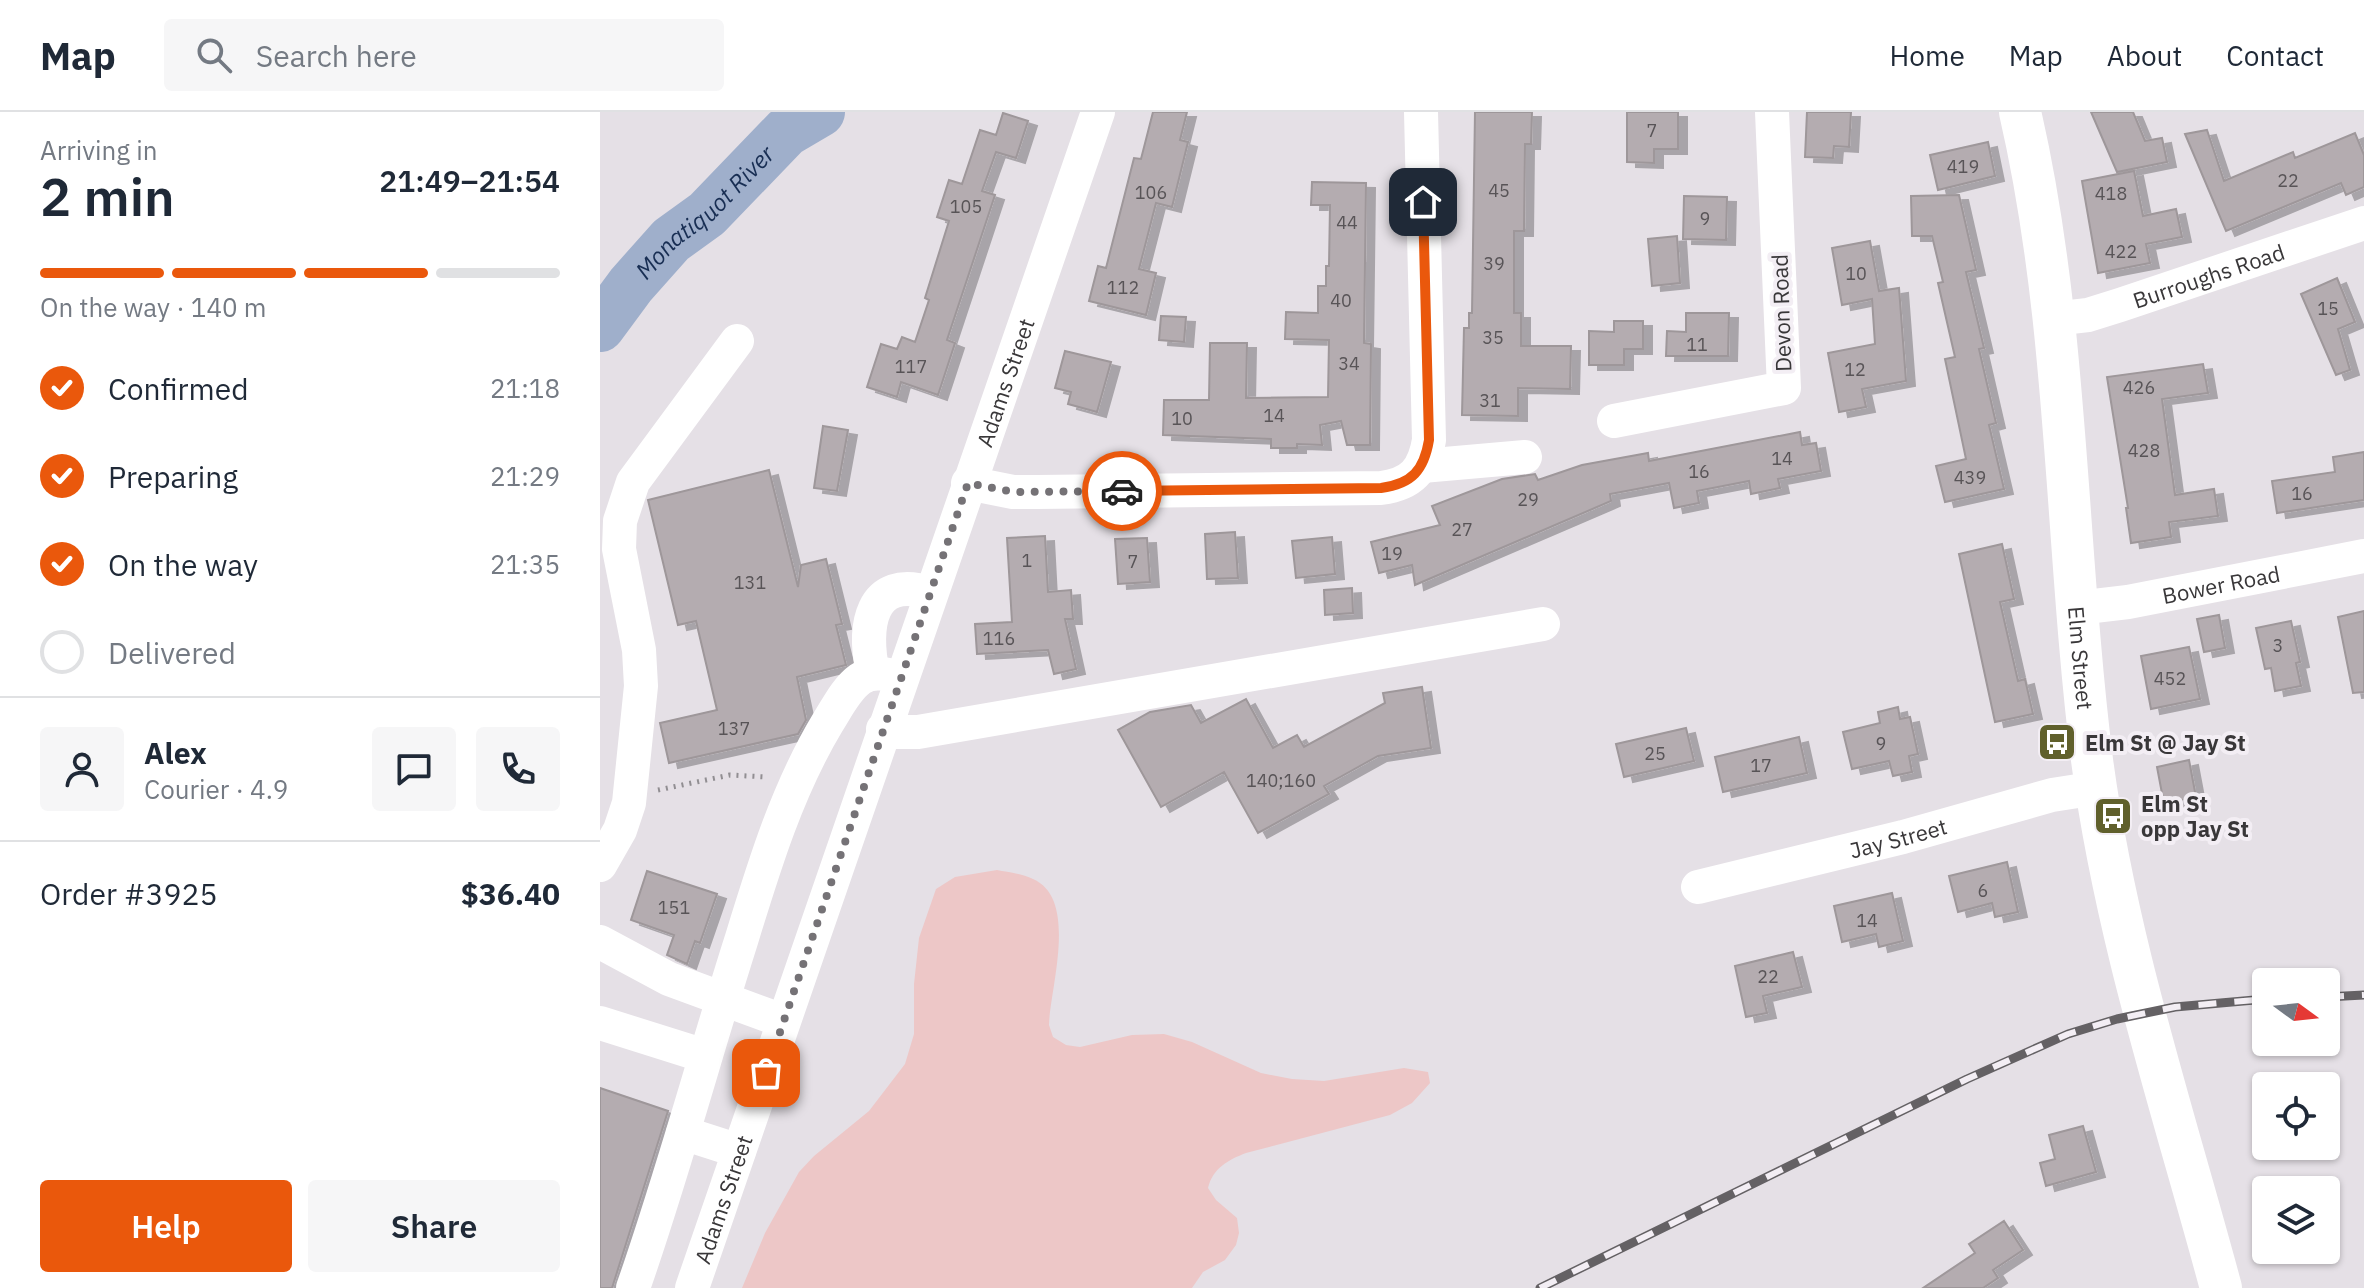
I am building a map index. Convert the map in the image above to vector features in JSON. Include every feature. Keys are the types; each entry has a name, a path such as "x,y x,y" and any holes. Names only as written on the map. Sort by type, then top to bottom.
{"main road":[{"name":"Elm Street","path":"2020,112 2037,193 2053,319 2077,608 2097,788 2129,958 2221,1288"}],"street":[{"name":"Adams Street","path":"692,1288 883,729 887,676 930,593 1098,112"},
{"path":"968,483 1001,490 1037,492 1381,488 1406,483 1422,466 1429,440 1421,112"},
{"name":"Devon Road","path":"1614,421 1784,388 1772,112"},
{"name":"Burroughs Road","path":"2053,319 2088,315 2112,308 2364,223"},
{"path":"600,865 620,830 631,790 641,667 619,549 623,508 640,470 737,341"},
{"path":"1422,466 1525,457"},
{"name":"Bower Road","path":"2077,608 2128,602 2364,556"},
{"path":"887,676 869,654 869,631 875,608 889,592 899,588 930,593"},
{"path":"883,729 918,732 1543,624"},
{"path":"633,1288 757,888 793,787 849,689 863,676 887,676"},
{"name":"Jay Street","path":"1698,887 1903,837 2043,797 2097,788"},
{"path":"600,942 669,979 783,1021"},
{"path":"600,1023 705,1056"},
{"path":"683,1133 739,1151"}],"path":[{"path":"631,790 658,790 730,775 759,775 793,787"}],"shaded area":[{"path":"997,870 1033,879 1047,889 1055,905 1059,946 1049,1025 1053,1037 1066,1045 1080,1047 1132,1035 1164,1034 1192,1042 1261,1073 1292,1079 1324,1081 1404,1068 1428,1072 1430,1083 1412,1103 1390,1115 1246,1153 1222,1166 1208,1188 1216,1200 1237,1218 1239,1233 1236,1245 1225,1260 1203,1272 1192,1288 742,1288 765,1233 799,1172 869,1111 905,1064 914,1034 914,984 919,938 936,889 955,877"}],"building":[{"path":"1153,112 1187,112 1180,140 1188,142 1172,207 1156,203 1139,269 1156,273 1146,315 1089,301 1098,266 1106,268 1134,158 1141,159"},
{"path":"1475,112 1532,112 1531,144 1525,144 1524,231 1514,231 1514,313 1521,313 1521,346 1571,346 1570,389 1518,388 1518,416 1462,415 1464,328 1469,328 1469,313 1472,313"},
{"path":"1627,112 1678,112 1678,149 1654,149 1654,163 1627,162"},
{"path":"1807,112 1851,112 1849,147 1834,146 1833,158 1805,157"},
{"path":"2091,112 2133,112 2145,141 2162,138 2167,162 2117,172"},
{"path":"1003,113 1028,121 1016,158 996,152 982,191 995,195 947,340 955,343 938,395 901,382 897,397 867,387 881,344 897,349 902,337 915,342 949,221 937,217 949,180 962,184 980,130 996,135"},
{"path":"2207,130 2224,181 2293,152 2295,158 2355,133 2364,155 2364,187 2346,195 2341,183 2226,231 2185,134"},
{"path":"1988,142 1995,176 1938,190 1930,155"},
{"path":"2134,171 2143,216 2176,209 2182,237 2146,244 2150,263 2098,273 2082,181"},
{"path":"1312,182 1366,183 1364,343 1371,344 1370,445 1347,445 1341,421 1320,425 1322,445 1297,444 1297,448 1271,448 1271,439 1163,435 1164,400 1209,400 1210,343 1247,343 1246,398 1328,397 1329,340 1285,339 1286,312 1318,313 1318,286 1326,286 1330,205 1311,205"},
{"path":"1959,195 1976,270 1966,272 1984,348 1979,349 1996,423 1989,425 2004,489 1945,502 1936,466 1966,459 1945,359 1955,357 1938,283 1943,282 1932,236 1912,236 1911,196"},
{"path":"1684,196 1727,197 1726,240 1683,239"},
{"path":"1677,236 1680,283 1652,286 1648,239"},
{"path":"1870,241 1879,291 1899,288 1906,381 1862,389 1866,407 1839,412 1828,353 1875,344 1872,299 1842,305 1832,248"},
{"path":"2337,278 2355,322 2338,329 2350,370 2336,375 2301,294"},
{"path":"1686,313 1729,313 1728,356 1666,356 1667,331 1686,332"},
{"path":"1161,316 1186,317 1184,342 1159,340"},
{"path":"1614,321 1643,321 1643,349 1624,349 1624,365 1589,365 1589,331 1614,332"},
{"path":"1065,351 1111,362 1097,412 1068,404 1071,392 1055,388"},
{"path":"2203,364 2208,393 2162,399 2175,495 2214,489 2218,516 2169,522 2171,537 2131,543 2107,377"},
{"path":"823,426 848,430 837,491 814,488"},
{"path":"1800,432 1802,445 1816,443 1821,471 1778,479 1780,488 1751,494 1749,481 1697,491 1699,503 1674,508 1669,483 1610,494 1611,501 1415,585 1412,565 1379,573 1371,542 1440,525 1432,506 1502,479 1535,474 1538,480 1582,465 1648,453 1649,461"},
{"path":"2364,452 2364,500 2277,513 2272,481 2335,472 2333,457"},
{"path":"769,470 798,587 801,565 826,559 842,624 836,625 846,665 797,677 806,720 798,734 669,763 660,723 717,710 696,621 678,625 648,500"},
{"path":"1235,532 1238,578 1207,579 1205,534"},
{"path":"1045,536 1048,592 1071,590 1073,619 1065,619 1076,669 1054,674 1048,650 977,654 975,624 1012,622 1007,538"},
{"path":"1332,537 1335,574 1296,578 1292,541"},
{"path":"1147,538 1150,582 1118,584 1115,539"},
{"path":"2002,544 2014,599 2000,602 2018,681 2025,679 2033,714 1995,722 1959,554"},
{"path":"1352,588 1353,613 1325,615 1324,590"},
{"path":"2364,611 2364,692 2353,693 2338,617"},
{"path":"2219,615 2225,648 2204,652 2197,619"},
{"path":"2291,621 2300,662 2296,663 2301,686 2275,691 2271,668 2265,669 2256,628"},
{"path":"2189,647 2200,699 2151,709 2141,656"},
{"path":"1422,687 1431,748 1378,756 1324,786 1329,794 1258,833 1224,772 1161,807 1118,730 1150,712 1191,705 1201,723 1246,699 1273,748 1297,735 1304,747 1385,703 1383,693"},
{"path":"1898,707 1900,719 1910,717 1918,754 1909,756 1912,772 1893,776 1889,761 1852,769 1843,732 1880,723 1878,712"},
{"path":"1686,728 1694,761 1624,777 1616,744"},
{"path":"1799,737 1807,773 1723,792 1715,757"},
{"path":"2189,760 2196,797 2164,804 2157,767"},
{"path":"2007,862 2018,912 1995,917 1992,903 1958,912 1949,876"},
{"path":"647,871 717,894 700,943 695,941 687,964 667,955 674,935 631,920"},
{"path":"1892,893 1903,941 1879,947 1876,934 1842,942 1834,906"},
{"path":"1793,952 1802,987 1763,996 1767,1013 1746,1017 1735,966"},
{"path":"600,1088 668,1111 612,1288 600,1288"},
{"path":"2083,1126 2096,1172 2046,1186 2040,1163 2055,1159 2049,1135"},
{"path":"2004,1221 2023,1250 1993,1270 1998,1278 1983,1288 1923,1288 1975,1253 1969,1244"}],"waterway":[{"name":"Monatiquot River","path":"600,327 631,285 671,240 707,214 786,132 820,112"}],"railway":[{"path":"2340,996 2364,995"},
{"path":"1540,1288 1967,1079 2068,1034 2117,1019 2175,1007 2252,1000"}],"way so far":[{"path":"766,1073 968,483 1013,492 1122,491"}],"place":[{"name":"Elm St @ Jay St","path":"2057,742"},
{"name":"Elm St opp Jay St","path":"2113,816"}],"route":[{"path":"1122,491 1381,488 1406,483 1415,476 1427,454 1429,440 1423,202"}]}
